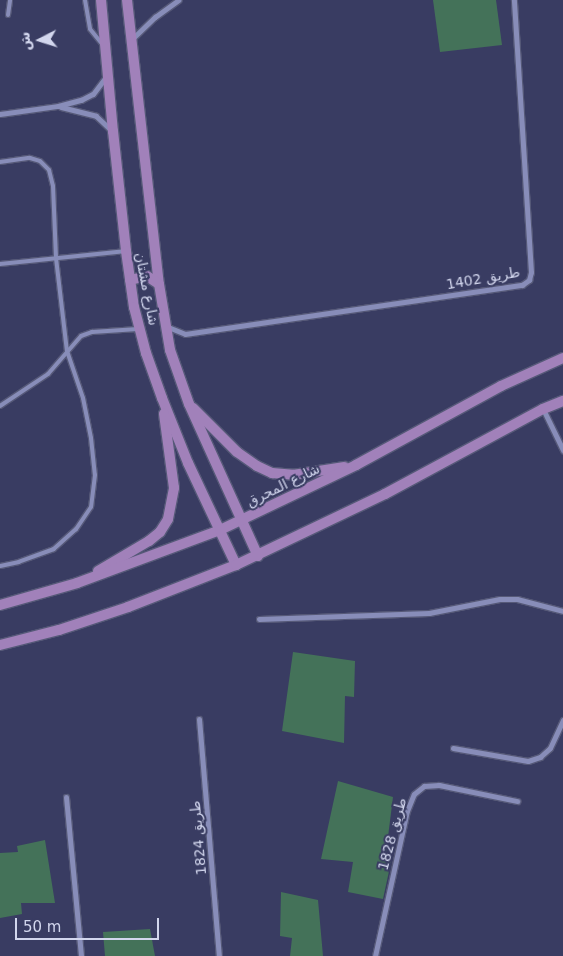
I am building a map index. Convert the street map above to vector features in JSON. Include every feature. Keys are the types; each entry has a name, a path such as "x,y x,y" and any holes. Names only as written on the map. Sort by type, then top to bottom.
{"main road":[{"name":"شارع مشتان","path":"101,0 126,251 140,329 162,398 188,464 236,565"},
{"name":"شارع مشتان","path":"127,0 165,326 176,369 189,404 240,521 258,556"},
{"path":"130,280 147,276 159,284"},
{"name":"شارع المحرق","path":"0,605 77,583 220,530 356,466 501,386 563,358"},
{"path":"77,583 149,541 160,532 168,519 174,488 162,398"},
{"path":"0,645 59,630 128,607 258,556 384,494 543,409 563,401"},
{"path":"189,404 237,452 257,466 272,473 293,475 356,466"}],"street":[{"path":"132,40 155,17 178,0"},
{"name":"طريق 1402","path":"165,326 173,331 185,334 522,285 529,280 531,272 514,0"},
{"path":"0,114 58,106 93,94 107,75"},
{"path":"58,106 96,116 113,132"},
{"path":"543,409 563,450"},
{"path":"258,619 429,613 500,599 517,599 563,611"},
{"name":"طريق 1824","path":"200,719 219,956"},
{"path":"453,748 528,762 540,757 550,748 563,720"},
{"name":"طريق 1828","path":"375,956 407,811 414,794 424,786 439,784 517,801"},
{"path":"66,797 82,956"}],"lane":[{"path":"8,15 10,0"},
{"path":"85,0 90,30 105,46"},
{"path":"0,162 30,158 40,161 49,170 53,186 56,258 67,351 84,398 92,438 95,475 91,507 76,529 54,549 19,562 0,566"},
{"path":"0,264 126,251"},
{"path":"0,406 48,374 81,336 92,332 140,329"}],"building":[{"path":"433,0 496,0 502,45 440,52"},
{"path":"293,652 355,661 354,697 345,696 344,743 282,731"},
{"path":"338,781 393,797 385,861 391,862 383,899 348,892 353,862 321,859"},
{"path":"45,840 55,903 21,903 22,914 0,918 0,853 18,852 17,846"},
{"path":"281,892 318,900 323,956 290,956 292,938 280,936"},
{"path":"150,929 155,956 105,956 103,932"}]}
